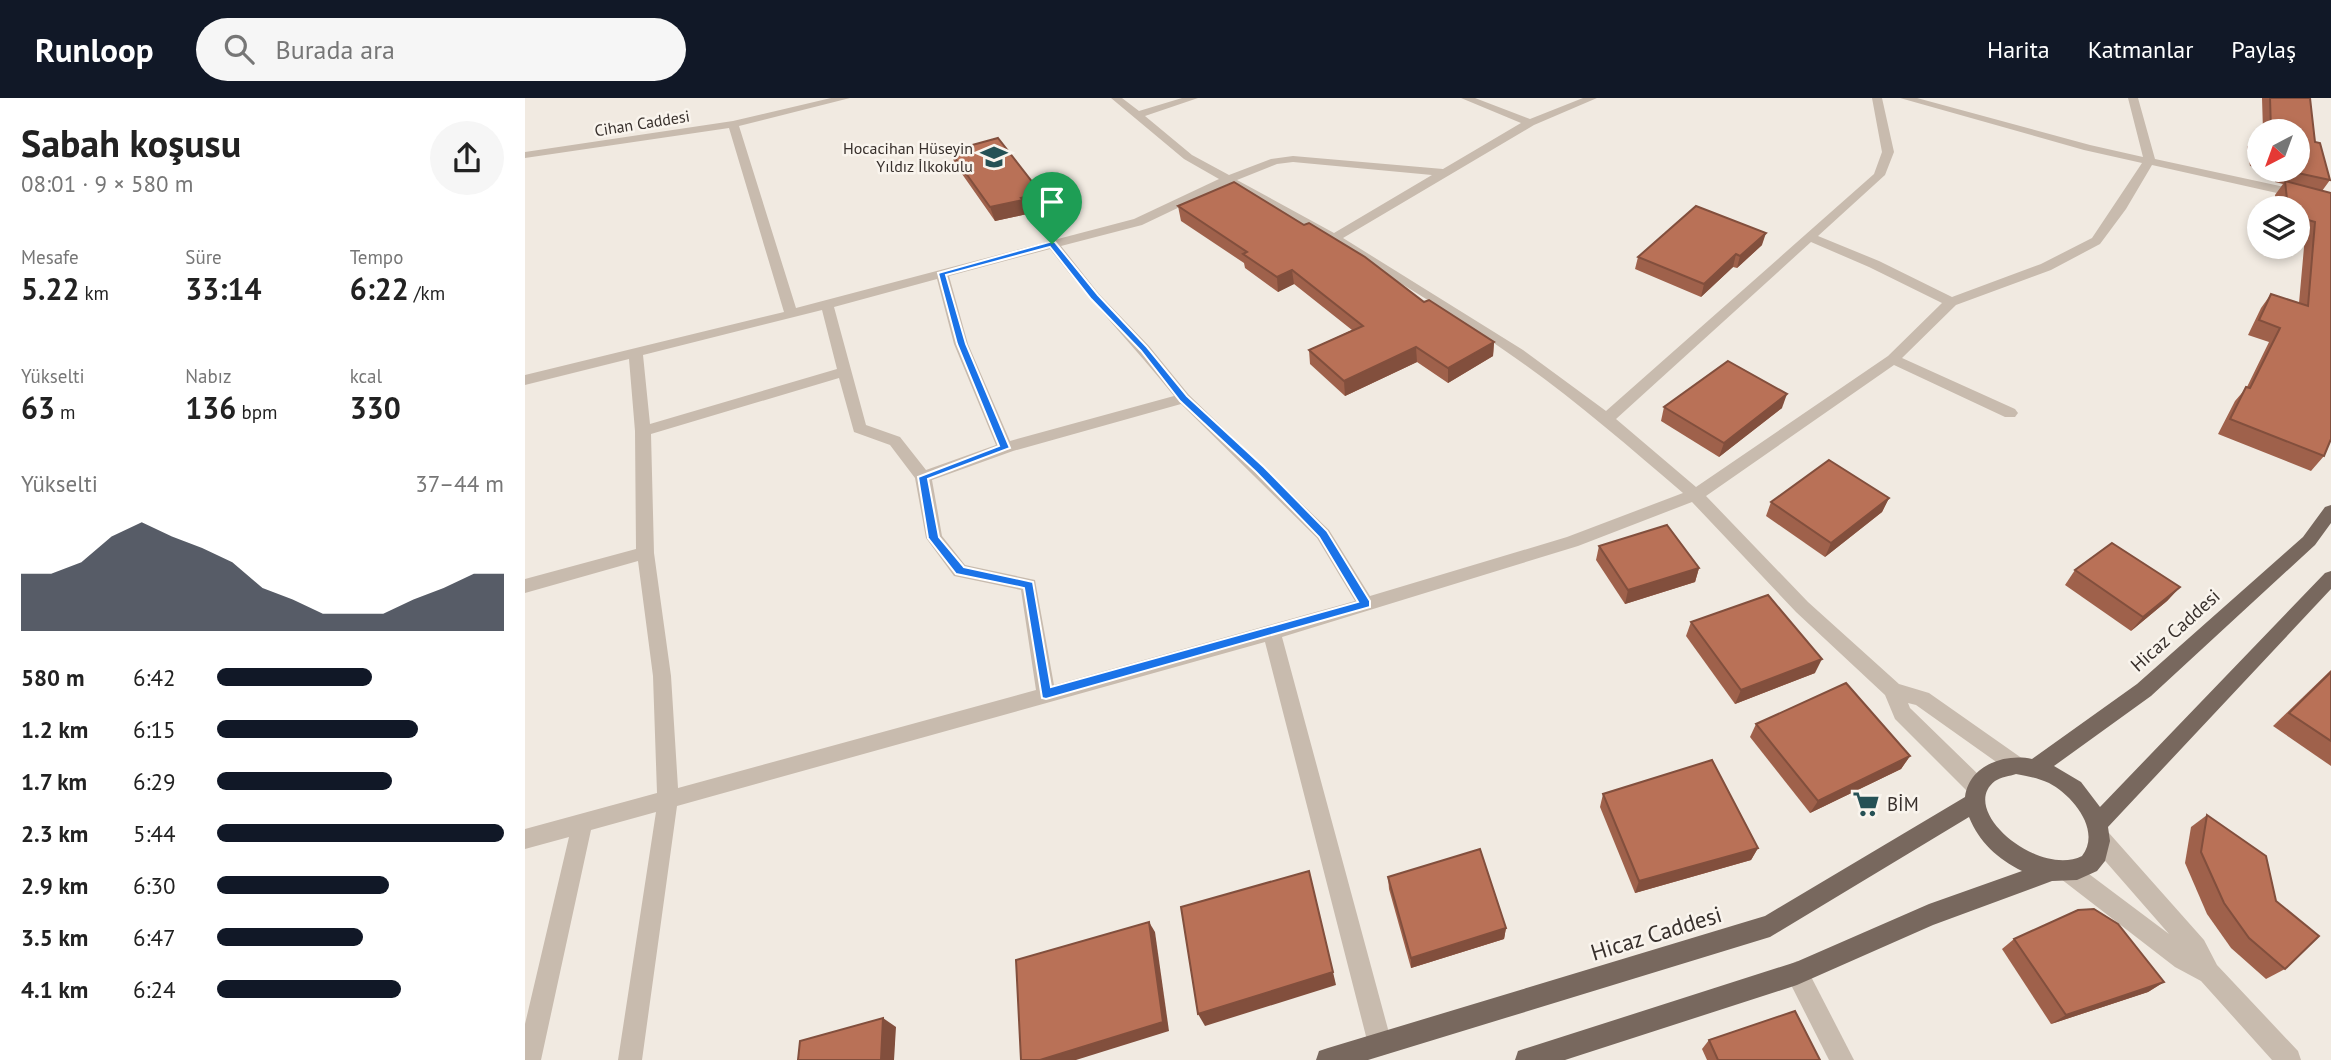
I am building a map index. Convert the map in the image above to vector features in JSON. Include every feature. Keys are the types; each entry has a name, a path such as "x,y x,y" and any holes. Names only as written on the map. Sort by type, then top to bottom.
{"main road":[{"name":"Hicaz Caddesi","path":"2026,766 2144,690 2309,541 2331,511"},
{"path":"2100,832 2331,578"},
{"path":"1527,1060 1797,973 1929,915 2059,872 2086,867 2097,855 2100,832 2089,805 2074,789 2056,776 2026,766 1999,767 1985,775 1976,794 1985,829 2007,853 2027,865 2059,872"},
{"name":"Hicaz Caddesi","path":"1328,1060 1770,926 1976,794"}],"street":[{"name":"Cihan Caddesi","path":"525,155 733,124 845,98"},
{"path":"1116,98 1188,156 1228,181 1334,238 1518,353 1607,419 1695,495 1802,607 1893,690 1921,699 2026,766"},
{"path":"1137,115 1193,98"},
{"path":"1466,98 1531,123"},
{"path":"1334,238 1531,123 1592,98"},
{"path":"1607,419 1812,238 1879,175 1888,152 1877,98"},
{"path":"1905,98 2088,148 2331,201"},
{"path":"525,839 1272,633 1572,542 1695,495 1893,359 1951,302 2046,268 2096,241 2120,209 2150,160 2133,98"},
{"path":"733,124 791,314"},
{"path":"525,380 636,354 1138,222 1275,162 1293,159 1444,173"},
{"path":"1812,238 1874,264 1951,302"},
{"path":"1052,244 1094,297 1144,349 1184,398 1323,534 1366,604"},
{"path":"942,273 961,344 1005,448"},
{"path":"827,304 859,428 895,441 923,477 934,538 960,571 1029,585 1046,694"},
{"path":"630,1060 668,800 662,676 645,553 643,431 636,354"},
{"path":"1893,359 2010,413"},
{"path":"643,431 844,372"},
{"path":"923,477 1005,448 1184,398"},
{"path":"525,586 645,553"},
{"path":"1272,633 1380,1044"},
{"path":"1893,690 1902,713 1976,794"},
{"path":"529,1060 582,824"},
{"path":"2100,832 2196,948 2209,974 2289,1060"},
{"path":"2059,872 2183,959 2209,974"},
{"path":"1797,973 1842,1060"}],"building":[{"path":"2270,98 2310,98 2315,142 2320,143 2330,180 2310,176 2310,119 2271,119"},
{"path":"998,138 1040,192 1021,198 1023,200 990,207 950,151"},
{"path":"1234,182 1304,225 1309,223 1365,257 1424,302 1429,300 1494,342 1448,368 1416,347 1344,381 1309,350 1363,326 1292,270 1277,277 1243,254 1247,252 1178,206"},
{"path":"2285,182 2331,193 2331,439 2324,456 2230,419 2246,387 2250,388 2280,328 2259,320 2271,294 2308,306 2315,222 2310,221 2310,196 2287,196"},
{"path":"1696,206 1766,233 1740,256 1736,254 1704,284 1638,257"},
{"path":"1728,361 1787,394 1724,443 1664,407"},
{"path":"1829,460 1889,498 1831,543 1771,502"},
{"path":"1667,525 1699,568 1628,590 1599,546"},
{"path":"2112,543 2180,587 2143,617 2075,570"},
{"path":"1768,595 1822,659 1741,690 1691,622"},
{"path":"2331,672 2331,741 2289,713"},
{"path":"1846,683 1910,756 1818,801 1756,724"},
{"path":"1712,760 1758,848 1639,881 1603,794"},
{"path":"2207,815 2266,856 2276,901 2319,936 2285,969 2249,938 2224,903 2201,852"},
{"path":"1480,849 1506,928 1411,958 1388,877"},
{"path":"1309,871 1333,972 1198,1014 1181,907"},
{"path":"2094,909 2118,924 2164,982 2066,1015 2014,939 2078,910"},
{"path":"1149,922 1163,1022 1040,1060 1021,1060 1016,960"},
{"path":"1795,1011 1820,1060 1718,1060 1709,1040"},
{"path":"883,1018 881,1060 798,1060 800,1041"}],"place":[{"name":"Hocacihan Hüseyin Yıldız İlkokulu","path":"994,157"},
{"name":"BİM","path":"1866,804"}],"route":[{"path":"1052,244 1094,297 1144,349 1184,398 1323,534 1366,604 1272,633 1046,694 1029,585 960,571 934,538 923,477 1005,448 961,344 942,273 1052,244"}]}
